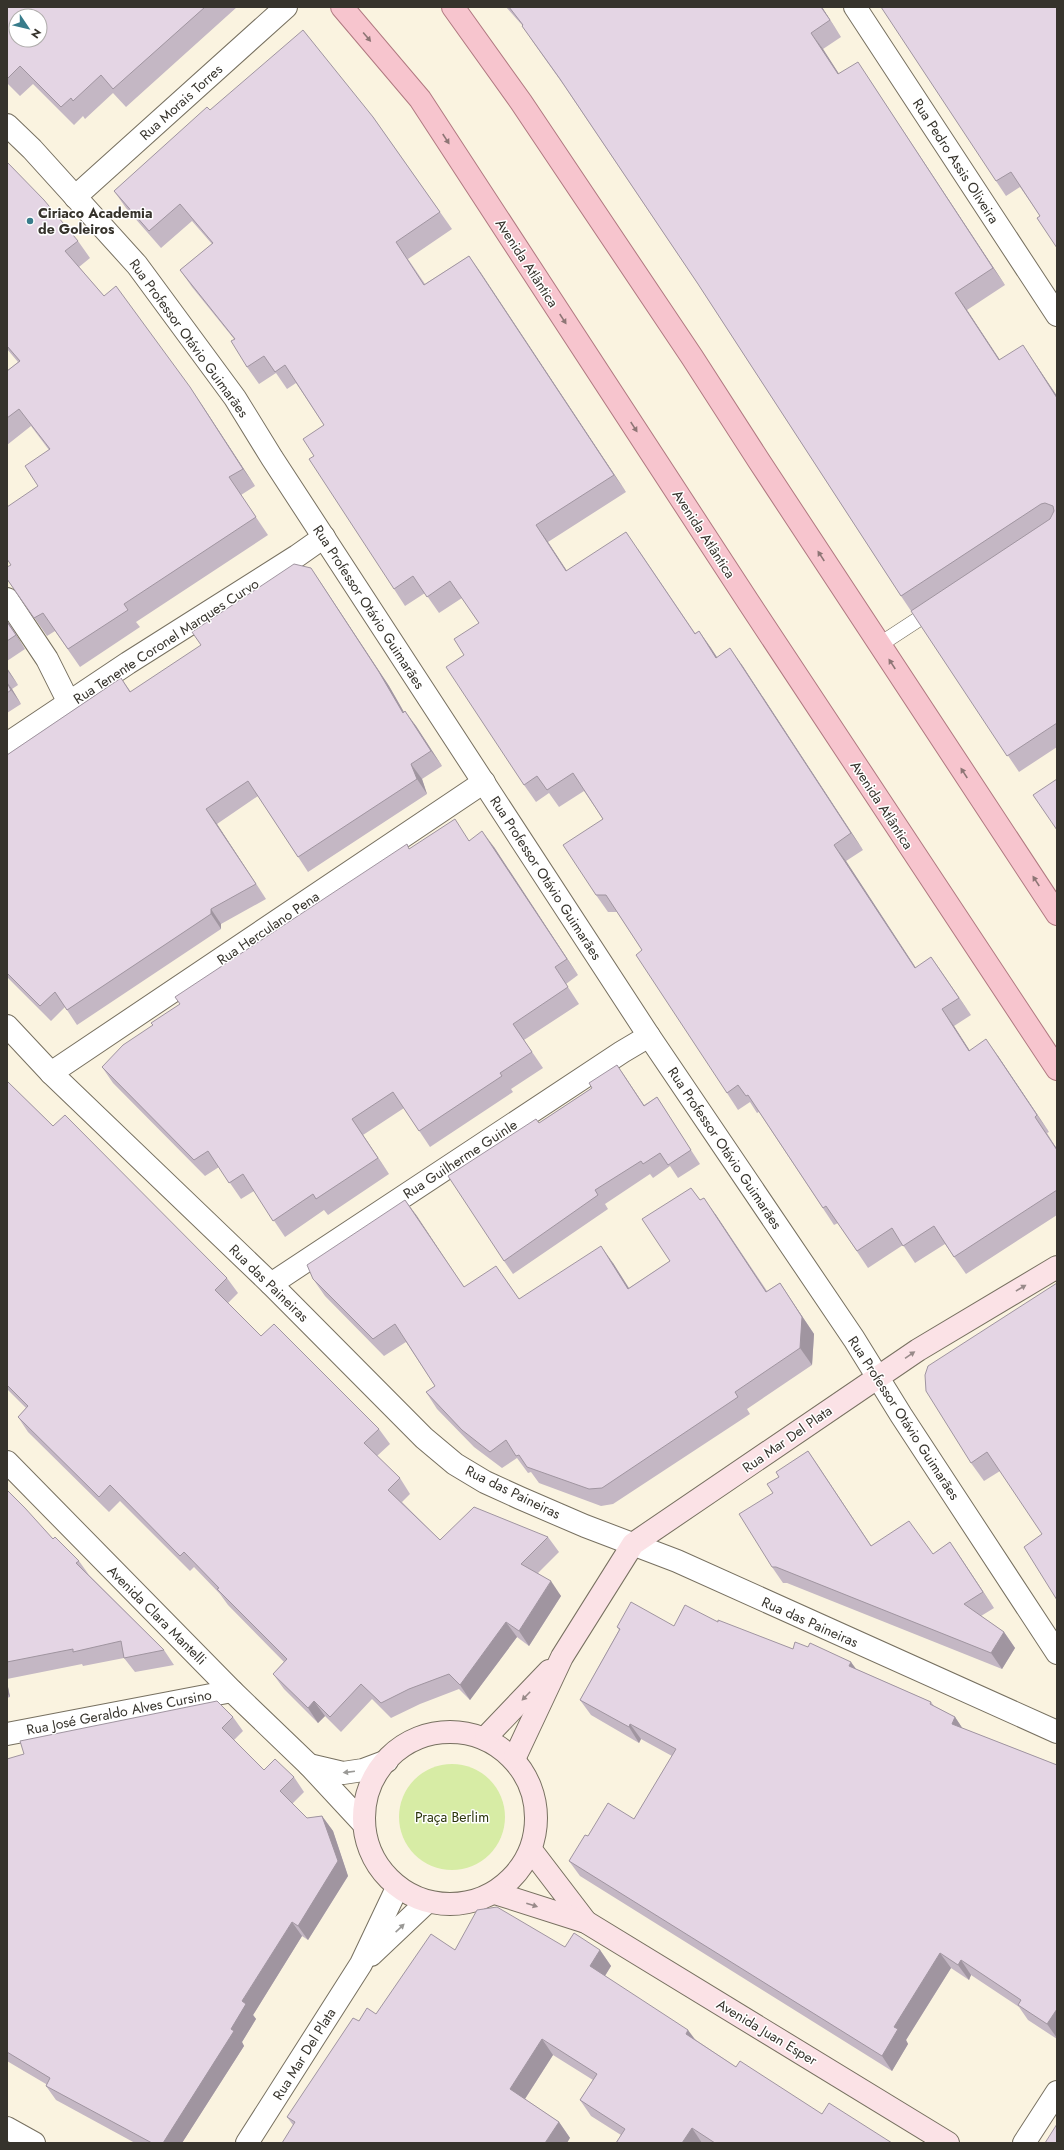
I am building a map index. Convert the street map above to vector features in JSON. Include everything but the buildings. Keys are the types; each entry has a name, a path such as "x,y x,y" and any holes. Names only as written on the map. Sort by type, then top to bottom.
{"main road":[{"name":"Avenida Atlântica","path":"342,7 420,99 749,603 1057,1069"},
{"path":"453,7 521,102 688,350 879,645 1057,914"}],"street":[{"name":"Rua Morais Torres","path":"75,197 286,7"},
{"name":"Rua Pedro Assis Oliveira","path":"855,7 1057,315"},
{"name":"Rua Professor Otávio Guimarães","path":"7,125 32,149 137,265 235,398 650,1036 849,1332 1057,1653"},
{"name":"Rua Tenente Coronel Marques Curvo","path":"7,744 324,537"},
{"path":"7,599 47,659 69,703"},
{"name":"Rua Herculano Pena","path":"51,1073 484,782"},
{"name":"Rua das Paineiras","path":"7,1026 51,1073 271,1284 424,1438 455,1464 492,1485 585,1526 677,1561 1057,1732"},
{"name":"Rua Guilherme Guinle","path":"271,1284 622,1052 650,1036"},
{"name":"Rua Mar Del Plata","path":"515,1757 562,1657 633,1544 918,1350 1057,1267"},
{"name":"Avenida Clara Mantelli","path":"7,1462 232,1690 309,1765 361,1821"},
{"name":"Rua Mar Del Plata","path":"486,1737 562,1657"},
{"name":"Rua José Geraldo Alves Cursino","path":"7,1734 232,1690"},
{"path":"450,1731 486,1737 515,1757 524,1771 534,1796 537,1824 531,1850 517,1875 495,1893 473,1902 450,1906 426,1903 397,1888 376,1864 361,1821 375,1774 395,1751 421,1737 450,1731"},
{"path":"309,1765 343,1773 363,1770 387,1762"},
{"name":"Avenida Juan Esper","path":"531,1850 586,1922"},
{"name":"Rua Mar Del Plata","path":"247,2143 361,1964 397,1888"},
{"name":"Avenida Juan Esper","path":"495,1893 586,1922 948,2143"},
{"name":"Rua Mar Del Plata","path":"361,1964 426,1903"},
{"path":"1024,2143 1057,2092"},
{"path":"7,2128 34,2143"}],"lane":[{"path":"879,645 945,602"}],"green space":[{"name":"Praça Berlim","path":"452,1764 472,1768 490,1779 501,1797 505,1817 501,1837 490,1855 472,1866 452,1870 432,1866 414,1855 403,1837 399,1817 403,1797 414,1779 432,1768"}],"place":[{"name":"Ciriaco Academia de Goleiros","path":"30,221"}]}
